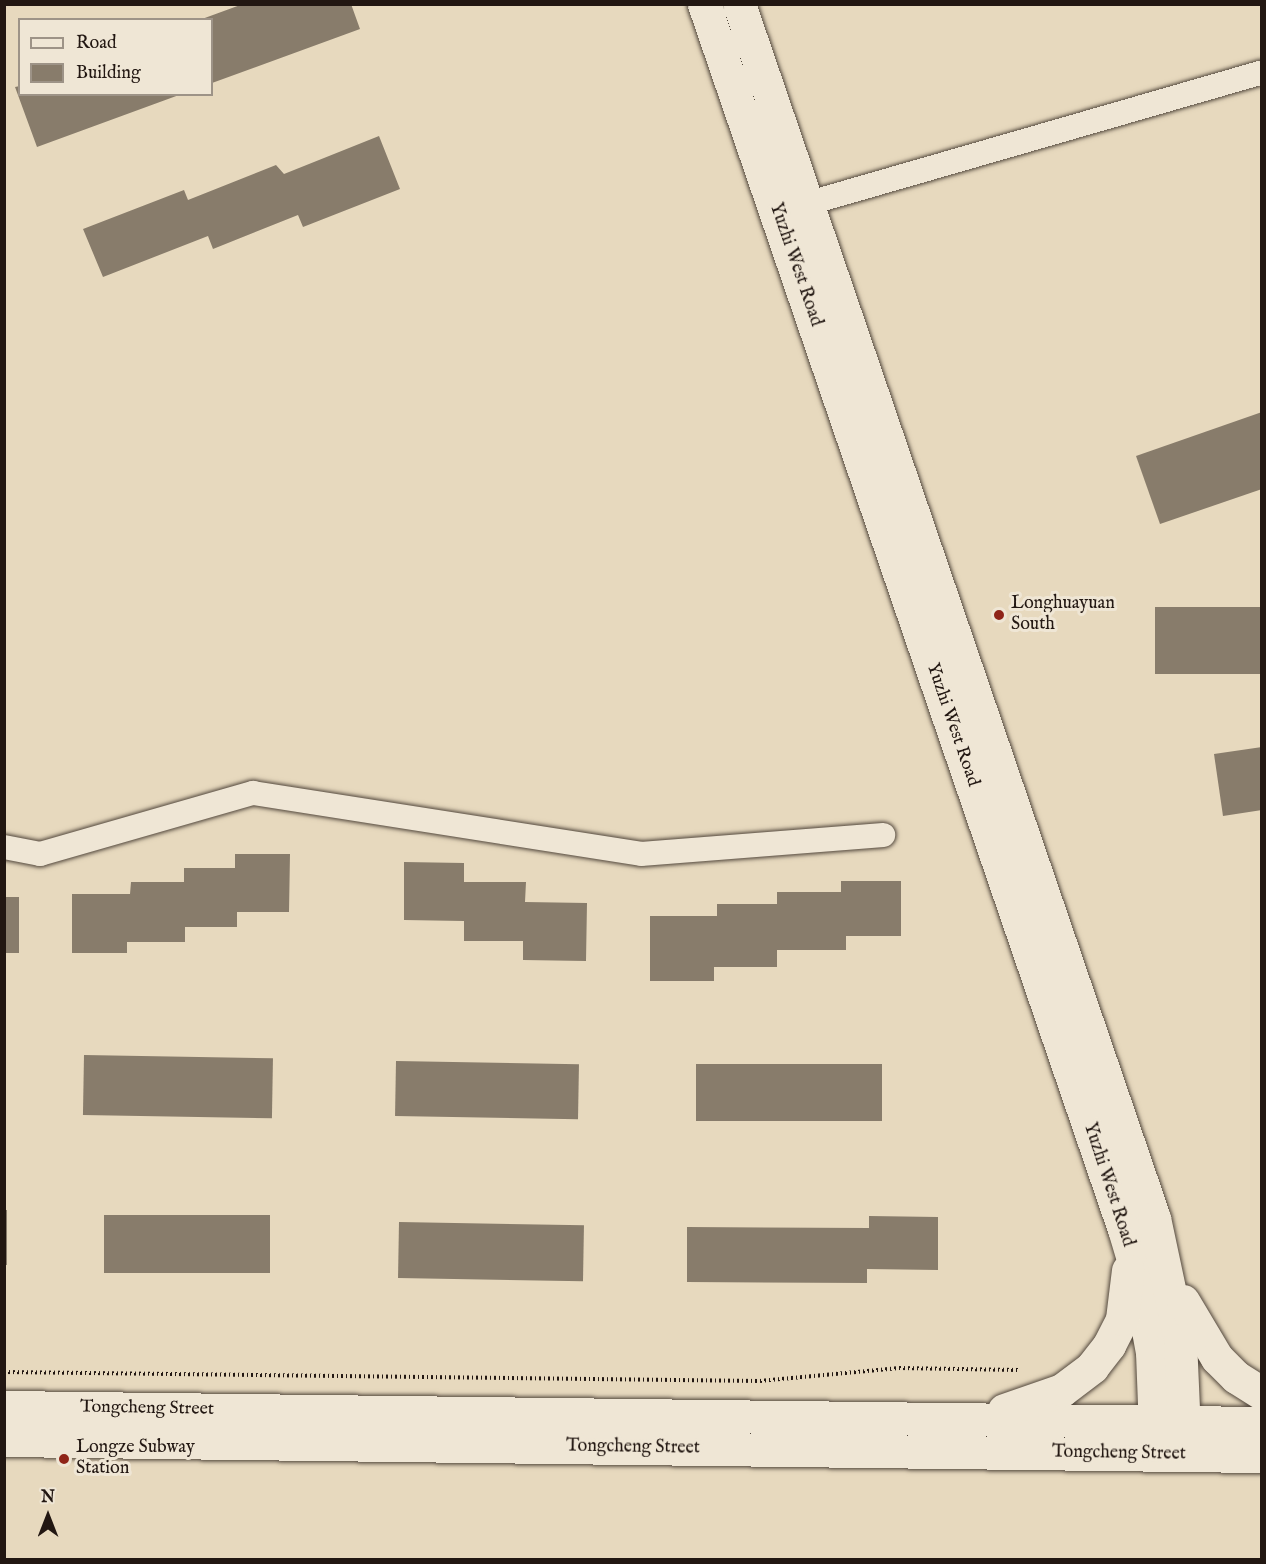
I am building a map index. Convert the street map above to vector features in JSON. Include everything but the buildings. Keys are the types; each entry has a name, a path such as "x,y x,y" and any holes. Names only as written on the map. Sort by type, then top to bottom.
{"street":[{"name":"Yuzhi West Road","path":"704,4 778,212 1124,1229 1146,1312 1170,1422"},
{"name":"Yuzhi West Road","path":"739,4 810,203 1154,1218 1180,1340 1170,1422 1171,1455"},
{"path":"778,212 1262,72"},
{"path":"4,847 40,854 253,793 641,854 883,835"},
{"path":"1154,1218 1197,1331 1229,1371 1262,1393"},
{"path":"900,1419 997,1412 1043,1399 1079,1380 1104,1353 1122,1319 1128,1273 1124,1229"},
{"name":"Tongcheng Street","path":"4,1407 1262,1423"},
{"name":"Tongcheng Street","path":"4,1440 1262,1456"}],"path":[{"path":"4,1372 760,1381 899,1368 1029,1370"}],"place":[{"name":"Longhuayuan South","path":"999,615"},
{"name":"Longze Subway Station","path":"64,1459"}]}
